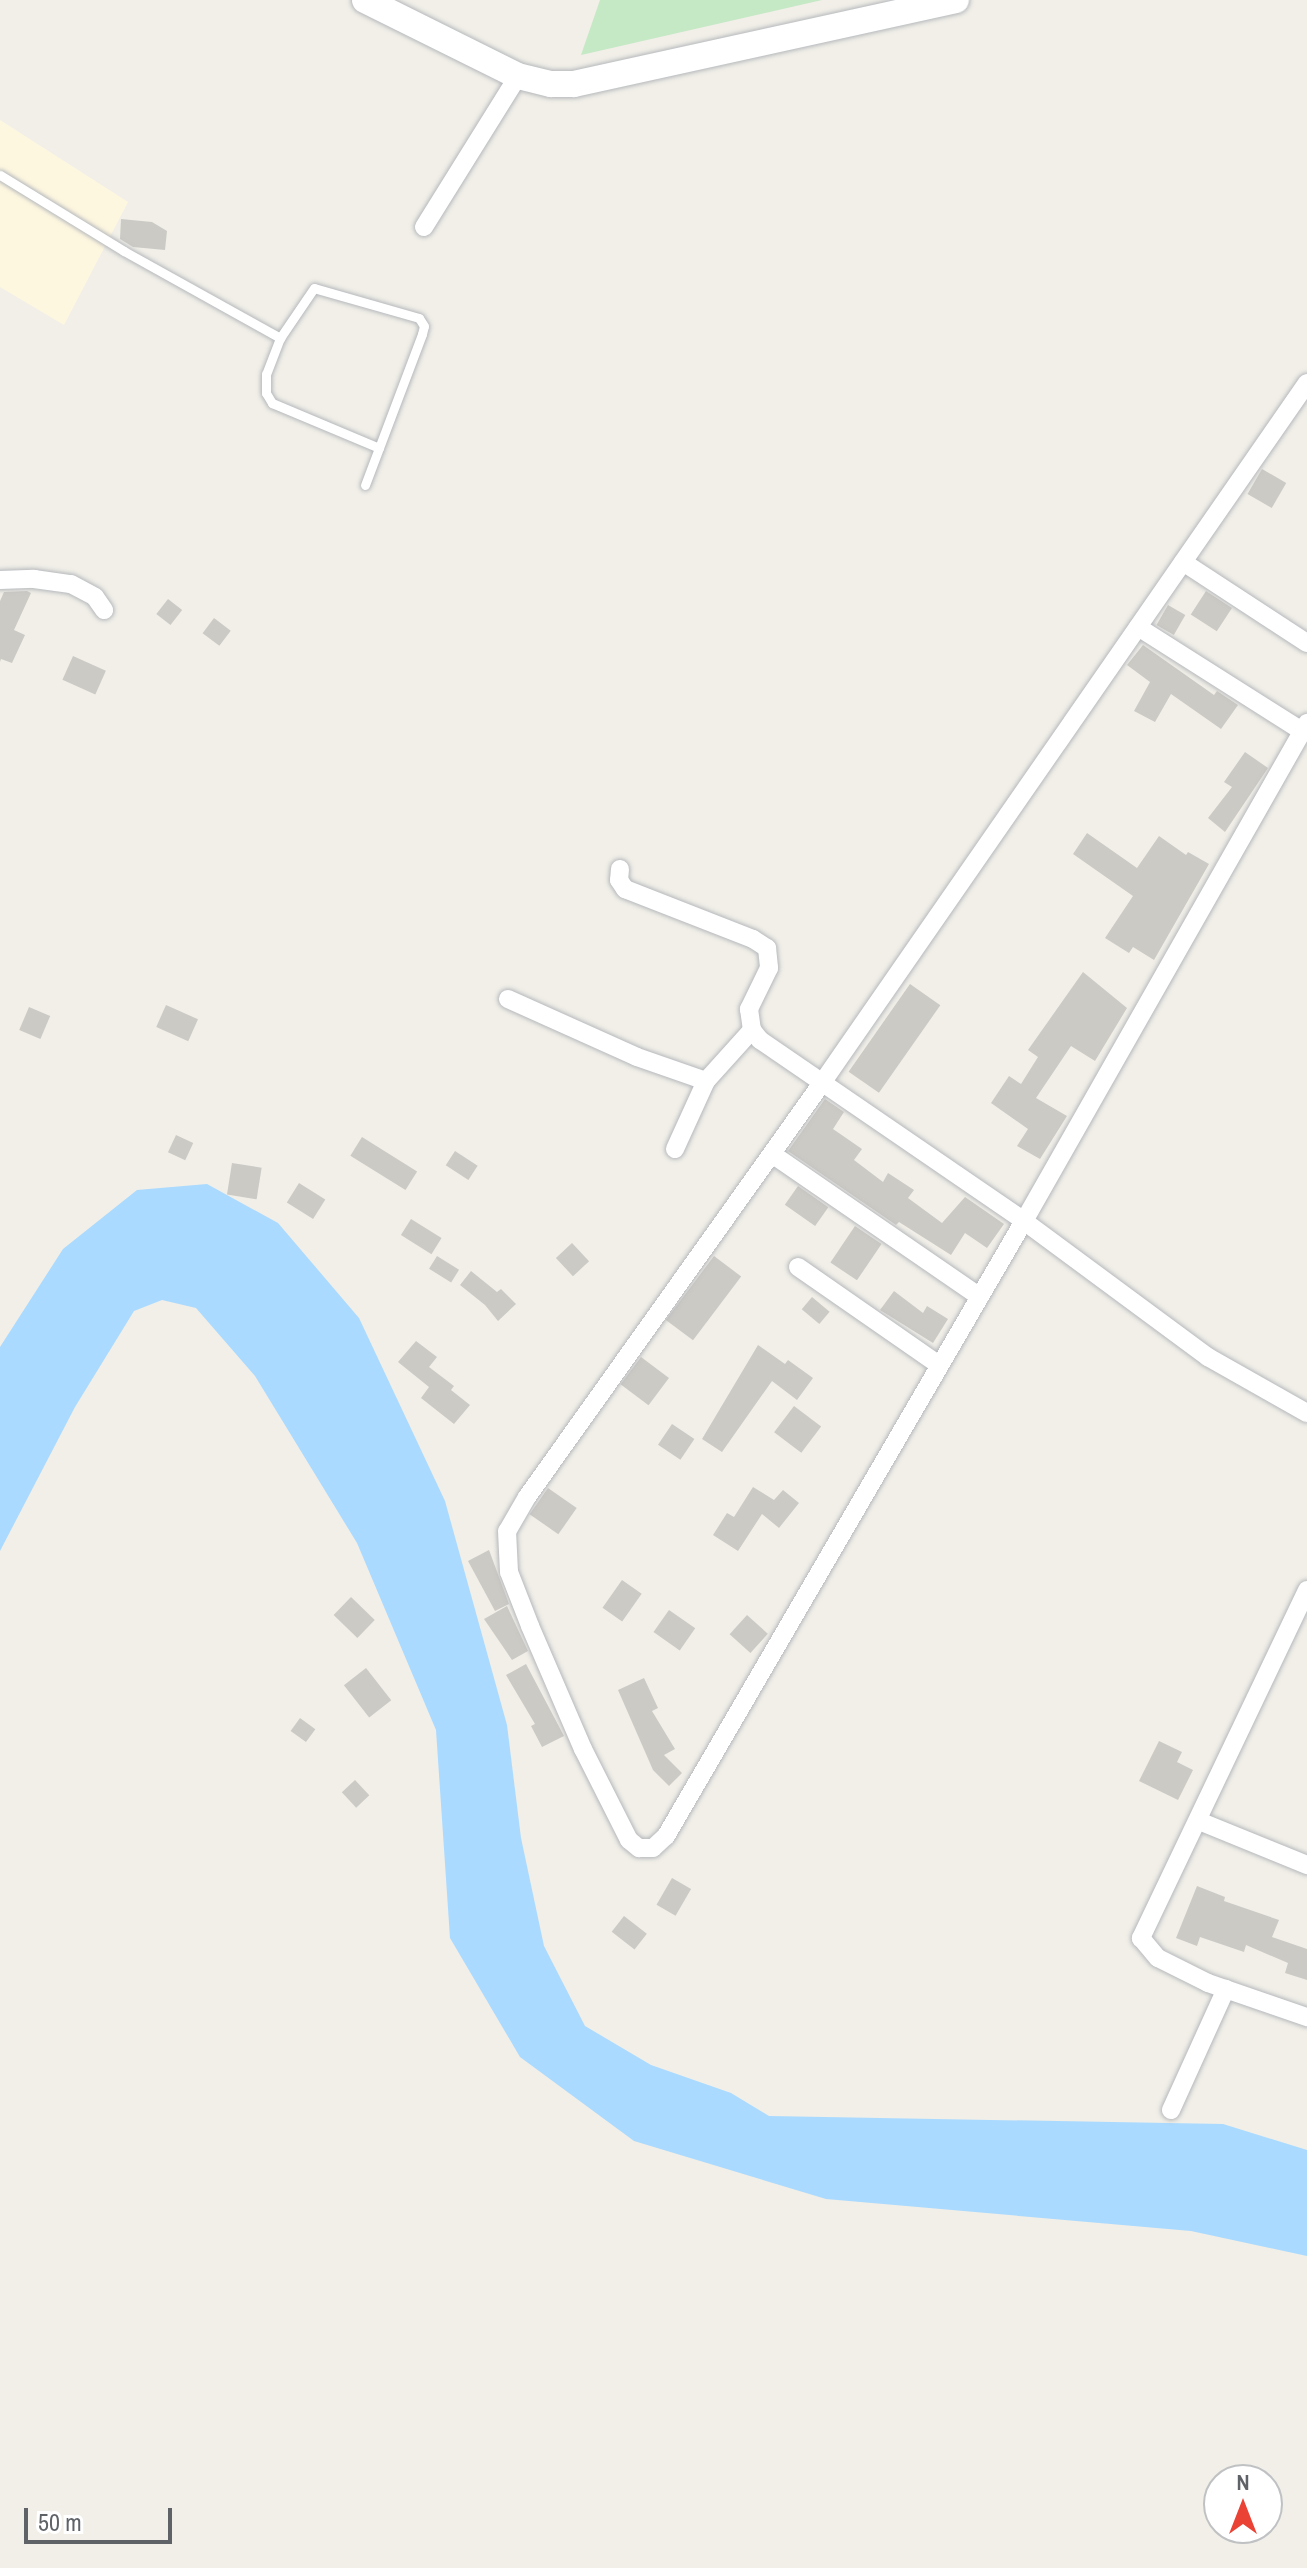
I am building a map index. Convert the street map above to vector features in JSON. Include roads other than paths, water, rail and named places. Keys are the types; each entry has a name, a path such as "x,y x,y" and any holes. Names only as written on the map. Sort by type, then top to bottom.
{"street":[{"path":"365,0 518,76 551,84 574,84 956,0"},
{"path":"424,227 518,76"},
{"path":"1138,627 1305,727 1024,1221 666,1836 653,1848 639,1848 629,1840 583,1749 530,1626 509,1572 507,1531 527,1497 822,1083 1307,383"},
{"path":"1183,562 1307,643"},
{"path":"0,580 34,579 71,584 95,597 104,610"},
{"path":"620,869 619,880 625,889 753,939 767,948 769,968 749,1009 752,1030 760,1040 1024,1221 1208,1357 1307,1413"},
{"path":"508,999 664,1068 706,1081"},
{"path":"675,1149 706,1081 752,1030"},
{"path":"772,1154 980,1297"},
{"path":"798,1267 939,1365"},
{"path":"1307,1590 1141,1938 1158,1958 1226,1989 1307,2017"},
{"path":"1199,1821 1307,1865"},
{"path":"1171,2110 1226,1989"}],"lane":[{"path":"0,175 124,251 280,338"},
{"path":"365,485 379,448 422,334 422,320 314,288 280,338 266,374 266,393 272,403 379,448"}],"water":[{"path":"207,1184 278,1223 359,1318 445,1501 507,1725 521,1838 544,1946 585,2026 651,2065 731,2093 769,2116 1223,2124 1307,2150 1307,2256 1191,2231 826,2199 634,2141 520,2057 450,1938 436,1730 357,1543 255,1376 196,1308 162,1300 134,1311 75,1407 0,1551 0,1347 63,1249 137,1190"}]}
